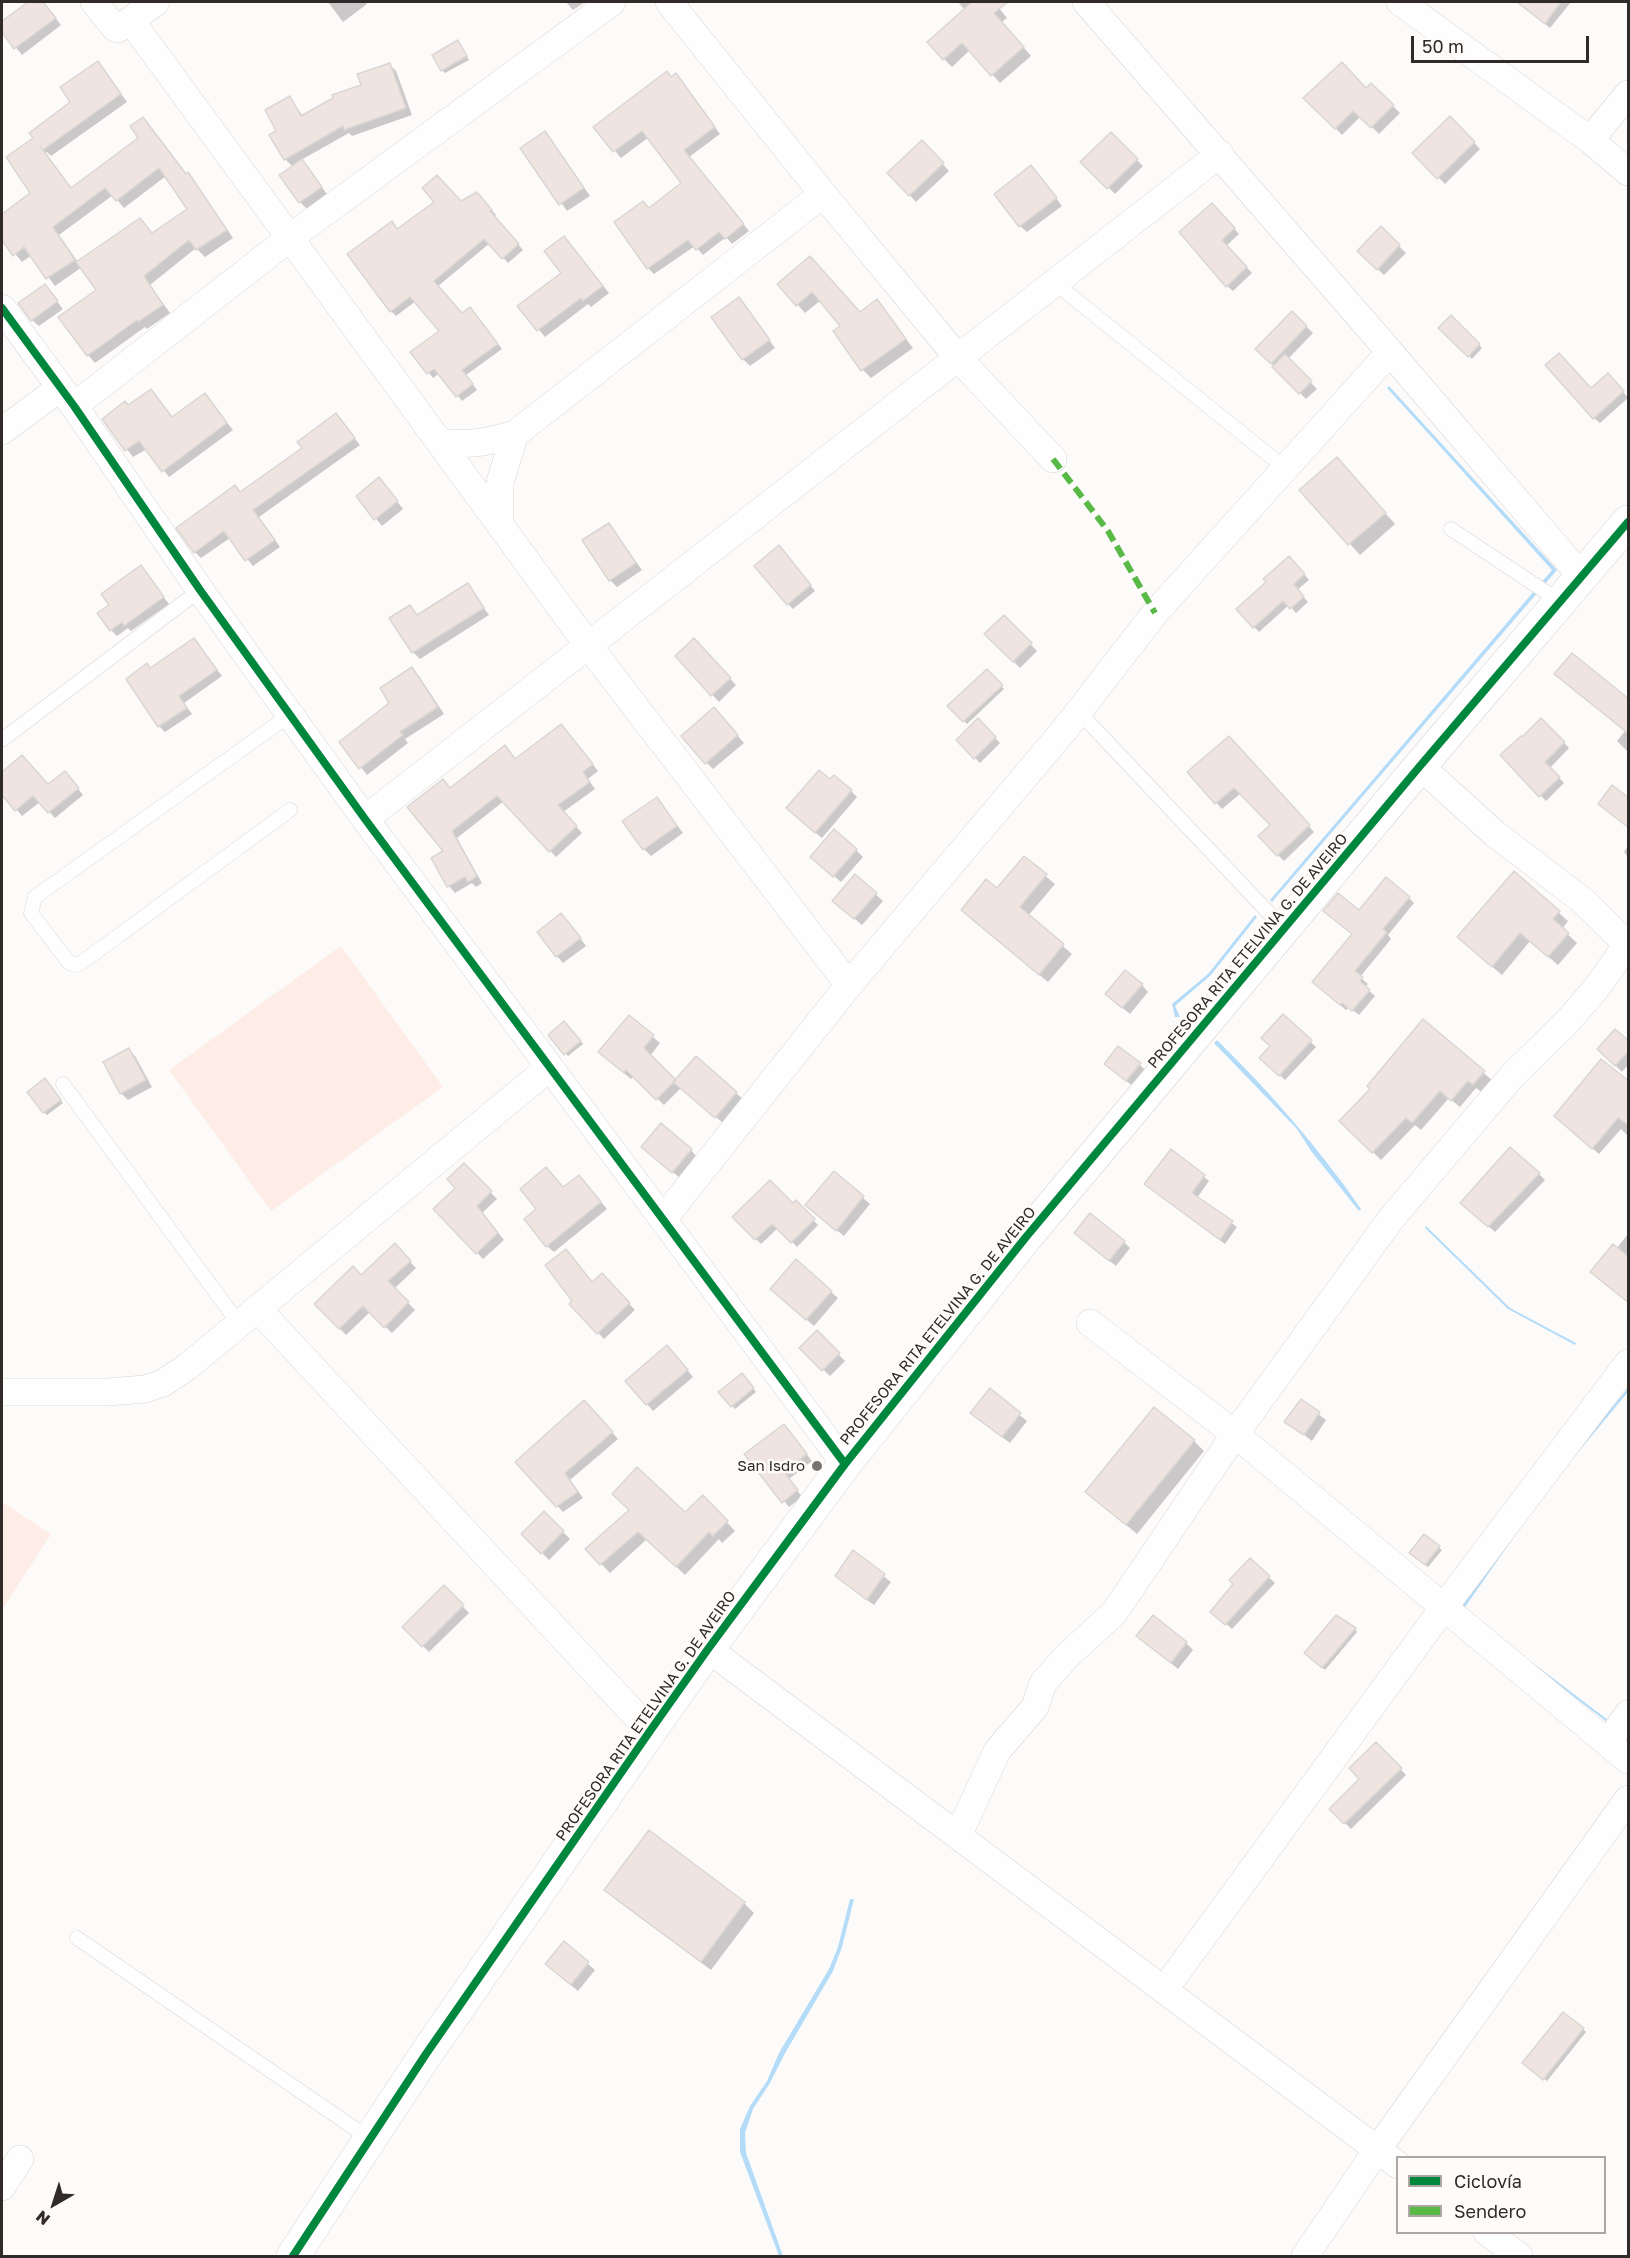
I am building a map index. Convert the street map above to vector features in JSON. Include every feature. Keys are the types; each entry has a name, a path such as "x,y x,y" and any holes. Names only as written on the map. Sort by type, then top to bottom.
{"street":[{"path":"94,2 118,29 156,2"},
{"path":"2,431 67,397 291,237 612,2"},
{"path":"669,2 958,358 1053,459"},
{"path":"1086,2 1220,154 1582,577"},
{"path":"1404,3 1590,140 1629,172"},
{"path":"131,21 588,645 849,986"},
{"path":"1590,140 1629,94"},
{"path":"365,819 1220,154"},
{"path":"441,442 463,445 482,443 515,434 823,194"},
{"path":"2,308 67,397 200,590 365,819 845,1464"},
{"path":"663,1219 849,986 1079,712 1155,613 1390,352"},
{"path":"500,524 501,482 515,434"},
{"name":"PROFESORA RITA ETELVINA G. DE AVEIRO","path":"293,2256 426,2054 650,1731 845,1464 1026,1238 1420,766 1629,522"},
{"path":"958,1836 997,1751 1035,1707 1044,1683 1056,1667 1114,1613 1234,1434 1390,1219 1512,1076 1568,1021 1598,986 1628,944 1583,901 1494,833 1420,766"},
{"path":"2,1392 108,1392 145,1389 163,1383 187,1367 550,1067"},
{"path":"248,1316 650,1731"},
{"path":"1090,1323 1234,1434 1629,1760"},
{"path":"1164,1990 1444,1607 1629,1364"},
{"path":"708,1649 1387,2158"},
{"path":"1608,1742 1629,1714"},
{"path":"1305,2256 1387,2158 1629,1799"},
{"path":"2,2187 20,2159"},
{"path":"1490,2234 1520,2256"}],"lane":[{"path":"1055,283 1286,468"},
{"path":"1451,529 1561,602"},
{"path":"2,740 200,590"},
{"path":"1079,712 1284,929"},
{"path":"290,715 35,897 31,913 69,963 75,966 290,810"},
{"path":"63,1084 248,1316"},
{"path":"77,1938 370,2139"}],"shaded area":[{"path":"341,946 443,1087 271,1211 169,1070"},
{"path":"2,1502 51,1534 2,1610"}],"water":[{"path":"1389,386 1557,570 1272,902 1270,900 1552,570 1387,388"},
{"path":"1255,915 1257,917 1211,975 1175,1006 1180,1017 1175,1017 1172,1004 1208,974"},
{"path":"1217,1040 1275,1100 1311,1142 1361,1209 1359,1211 1311,1151 1297,1129 1214,1043"},
{"path":"1426,1226 1510,1308 1576,1343 1575,1345 1508,1309 1425,1228"},
{"path":"1628,1388 1628,1392 1546,1491 1463,1610 1608,1720 1607,1722 1459,1609 1544,1490"},
{"path":"850,1899 854,1899 842,1947 833,1971 753,2109 745,2133 746,2153 783,2256 779,2256 740,2152 740,2129 750,2106 767,2081 779,2053 829,1969 838,1947"}],"building":[{"path":"28,2 43,2 56,18 14,49 2,32 2,21"},
{"path":"972,2 1008,2 994,13 1024,47 991,76 962,43 943,60 927,42"},
{"path":"1517,2 1561,2 1545,24"},
{"path":"458,40 467,56 441,71 432,55"},
{"path":"98,61 121,94 43,150 40,146 71,188 138,138 130,126 143,117 186,174 188,172 227,230 196,250 189,240 144,276 163,305 138,322 137,320 87,356 58,317 96,290 76,262 140,218 152,233 187,209 159,168 116,201 105,188 53,227 75,260 46,279 24,247 13,256 2,240 2,214 30,193 6,157 33,138 29,133 70,102 60,87"},
{"path":"1342,62 1366,88 1371,83 1394,105 1371,128 1353,111 1335,129 1303,98"},
{"path":"390,63 406,108 344,130 343,126 284,160 269,135 276,131 265,110 290,96 301,116 333,98 332,95 361,85 357,74"},
{"path":"667,71 671,77 676,73 715,127 684,150 744,224 725,239 719,232 696,250 688,240 647,269 614,222 643,201 649,208 681,183 642,131 613,152 593,127"},
{"path":"1450,116 1475,142 1437,179 1412,153"},
{"path":"545,131 584,188 559,205 520,148"},
{"path":"1111,132 1138,159 1107,189 1080,162"},
{"path":"922,140 944,163 909,196 887,173"},
{"path":"302,159 322,187 299,203 279,175"},
{"path":"1031,165 1057,198 1019,227 994,194"},
{"path":"437,175 461,201 477,192 492,210 490,211 519,244 502,259 484,239 434,281 462,313 470,307 498,344 462,370 473,384 456,397 434,369 427,374 410,352 439,331 410,297 390,312 347,254 392,221 397,229 434,202 422,188"},
{"path":"1212,203 1235,228 1222,240 1247,267 1226,287 1179,232"},
{"path":"1381,226 1400,245 1377,270 1357,251"},
{"path":"564,236 603,286 583,301 581,298 537,331 517,306 561,273 544,251"},
{"path":"810,256 860,312 877,299 906,339 861,371 833,331 840,326 812,292 796,306 777,284"},
{"path":"45,284 58,301 31,321 18,303"},
{"path":"739,297 770,340 742,360 711,317"},
{"path":"1292,311 1307,326 1271,364 1255,349"},
{"path":"1451,315 1480,344 1468,357 1438,328"},
{"path":"1559,353 1591,388 1608,373 1624,391 1593,419 1545,365"},
{"path":"1285,354 1312,381 1299,394 1272,367"},
{"path":"151,389 172,417 205,393 227,423 162,472 139,441 125,451 102,419 125,401 128,405"},
{"path":"336,413 355,438 253,510 275,540 245,561 224,531 194,553 176,528 235,485 240,492 302,448 297,442"},
{"path":"1337,457 1386,513 1348,545 1299,490"},
{"path":"379,477 398,501 374,520 356,496"},
{"path":"609,523 636,563 609,581 582,540"},
{"path":"779,545 811,585 787,605 754,566"},
{"path":"1289,556 1305,574 1294,584 1304,597 1290,609 1283,601 1253,628 1236,609 1266,582 1263,579"},
{"path":"141,565 164,597 124,626 122,622 110,631 97,613 109,605 101,594"},
{"path":"468,583 484,608 412,653 389,618 410,605 417,615"},
{"path":"1004,615 1032,643 1013,662 984,634"},
{"path":"194,638 217,670 179,696 187,708 158,727 126,679 147,663 150,668"},
{"path":"694,638 731,678 711,696 675,656"},
{"path":"1572,653 1629,699 1629,734 1554,674"},
{"path":"412,667 438,707 400,732 403,735 359,769 339,742 389,703 380,688"},
{"path":"987,669 1003,685 963,722 947,706"},
{"path":"714,707 738,735 705,764 681,736"},
{"path":"978,718 996,737 974,759 956,740"},
{"path":"1541,718 1565,742 1545,762 1560,777 1539,797 1500,755"},
{"path":"561,724 593,764 583,772 590,782 558,805 577,826 549,852 497,796 452,831 477,876 468,882 465,877 447,887 431,858 443,851 407,807 443,779 450,788 505,745 515,759"},
{"path":"1229,736 1310,825 1277,856 1258,836 1270,825 1234,788 1215,804 1187,772"},
{"path":"22,755 48,784 65,771 79,788 48,813 33,796 15,811 2,795 2,772"},
{"path":"819,770 830,779 834,775 852,790 815,833 786,808"},
{"path":"1612,785 1629,798 1629,828 1598,804"},
{"path":"657,797 677,826 643,850 622,821"},
{"path":"834,829 857,849 833,877 810,857"},
{"path":"1024,856 1047,874 1020,907 1064,944 1039,975 961,910 986,879 997,888"},
{"path":"1514,871 1560,911 1553,919 1569,933 1548,957 1520,933 1492,967 1457,937"},
{"path":"855,874 877,893 854,919 832,901"},
{"path":"1386,877 1410,897 1383,929 1387,932 1355,971 1363,977 1360,981 1370,990 1352,1011 1342,1003 1340,1005 1312,982 1352,934 1323,911 1338,893 1359,910"},
{"path":"561,913 581,938 556,957 537,932"},
{"path":"1125,970 1143,984 1122,1008 1105,994"},
{"path":"1283,1014 1312,1040 1279,1076 1259,1058 1270,1046 1261,1038"},
{"path":"629,1015 654,1035 644,1048 676,1080 656,1100 626,1070 624,1073 598,1052"},
{"path":"1423,1019 1485,1071 1473,1085 1468,1081 1451,1101 1440,1091 1412,1123 1406,1118 1372,1153 1339,1121 1370,1089 1367,1086"},
{"path":"564,1021 581,1041 564,1055 548,1035"},
{"path":"1615,1029 1629,1041 1629,1051 1615,1066 1597,1049"},
{"path":"1118,1046 1141,1063 1126,1081 1104,1064"},
{"path":"129,1048 146,1080 120,1094 103,1062"},
{"path":"696,1056 737,1092 715,1118 673,1082"},
{"path":"1601,1059 1629,1081 1629,1126 1618,1118 1592,1149 1554,1116"},
{"path":"45,1078 61,1100 43,1113 27,1092"},
{"path":"661,1123 692,1149 672,1173 641,1147"},
{"path":"1510,1147 1540,1173 1488,1227 1460,1203"},
{"path":"1171,1149 1205,1175 1192,1193 1233,1221 1220,1240 1144,1184"},
{"path":"464,1163 492,1191 477,1206 498,1233 476,1254 433,1209 455,1188 447,1179"},
{"path":"546,1167 563,1187 579,1175 601,1202 546,1247 524,1219 536,1209 520,1189"},
{"path":"834,1171 864,1196 836,1231 805,1205"},
{"path":"770,1180 793,1203 796,1200 815,1219 791,1243 772,1224 755,1240 732,1217"},
{"path":"1090,1213 1125,1241 1109,1261 1074,1233"},
{"path":"395,1243 411,1261 388,1281 409,1302 384,1328 363,1306 339,1329 314,1304 353,1266 361,1275"},
{"path":"1613,1244 1629,1257 1629,1303 1590,1272"},
{"path":"566,1249 592,1282 602,1273 630,1303 597,1334 569,1304 572,1301 545,1265"},
{"path":"796,1259 832,1291 806,1320 770,1289"},
{"path":"817,1330 840,1353 822,1371 799,1348"},
{"path":"667,1345 688,1370 646,1405 625,1381"},
{"path":"742,1373 754,1388 731,1407 718,1392"},
{"path":"990,1388 1021,1413 1002,1437 970,1413"},
{"path":"1301,1399 1320,1412 1304,1435 1284,1422"},
{"path":"584,1400 613,1432 565,1473 578,1492 556,1507 515,1462"},
{"path":"1154,1407 1195,1440 1126,1525 1085,1492"},
{"path":"784,1424 807,1454 784,1472 798,1490 782,1503 744,1454"},
{"path":"637,1467 685,1512 703,1495 728,1521 713,1536 709,1532 676,1567 638,1532 600,1565 585,1549 629,1510 612,1494"},
{"path":"544,1511 564,1531 541,1554 521,1534"},
{"path":"1424,1534 1440,1546 1425,1565 1409,1553"},
{"path":"853,1550 885,1574 867,1600 835,1576"},
{"path":"1250,1558 1270,1576 1225,1625 1210,1612 1233,1584 1229,1580"},
{"path":"444,1585 464,1605 422,1647 402,1627"},
{"path":"1153,1615 1187,1642 1171,1663 1136,1636"},
{"path":"1336,1615 1356,1628 1322,1668 1304,1653"},
{"path":"1376,1742 1402,1768 1344,1824 1329,1809 1359,1779 1349,1768"},
{"path":"649,1830 745,1902 701,1962 604,1890"},
{"path":"564,1941 589,1962 571,1985 545,1964"},
{"path":"1563,2012 1584,2028 1543,2080 1522,2063"}],"marked path":[{"path":"1053,459 1108,531 1155,613"}],"cycle path":[{"path":"2,308 74,406 200,590 365,819 845,1464"},
{"path":"293,2256 426,2054 650,1731 845,1464 1026,1237 1420,766 1628,522"}],"place":[{"name":"San Isdro","path":"817,1466"}]}
